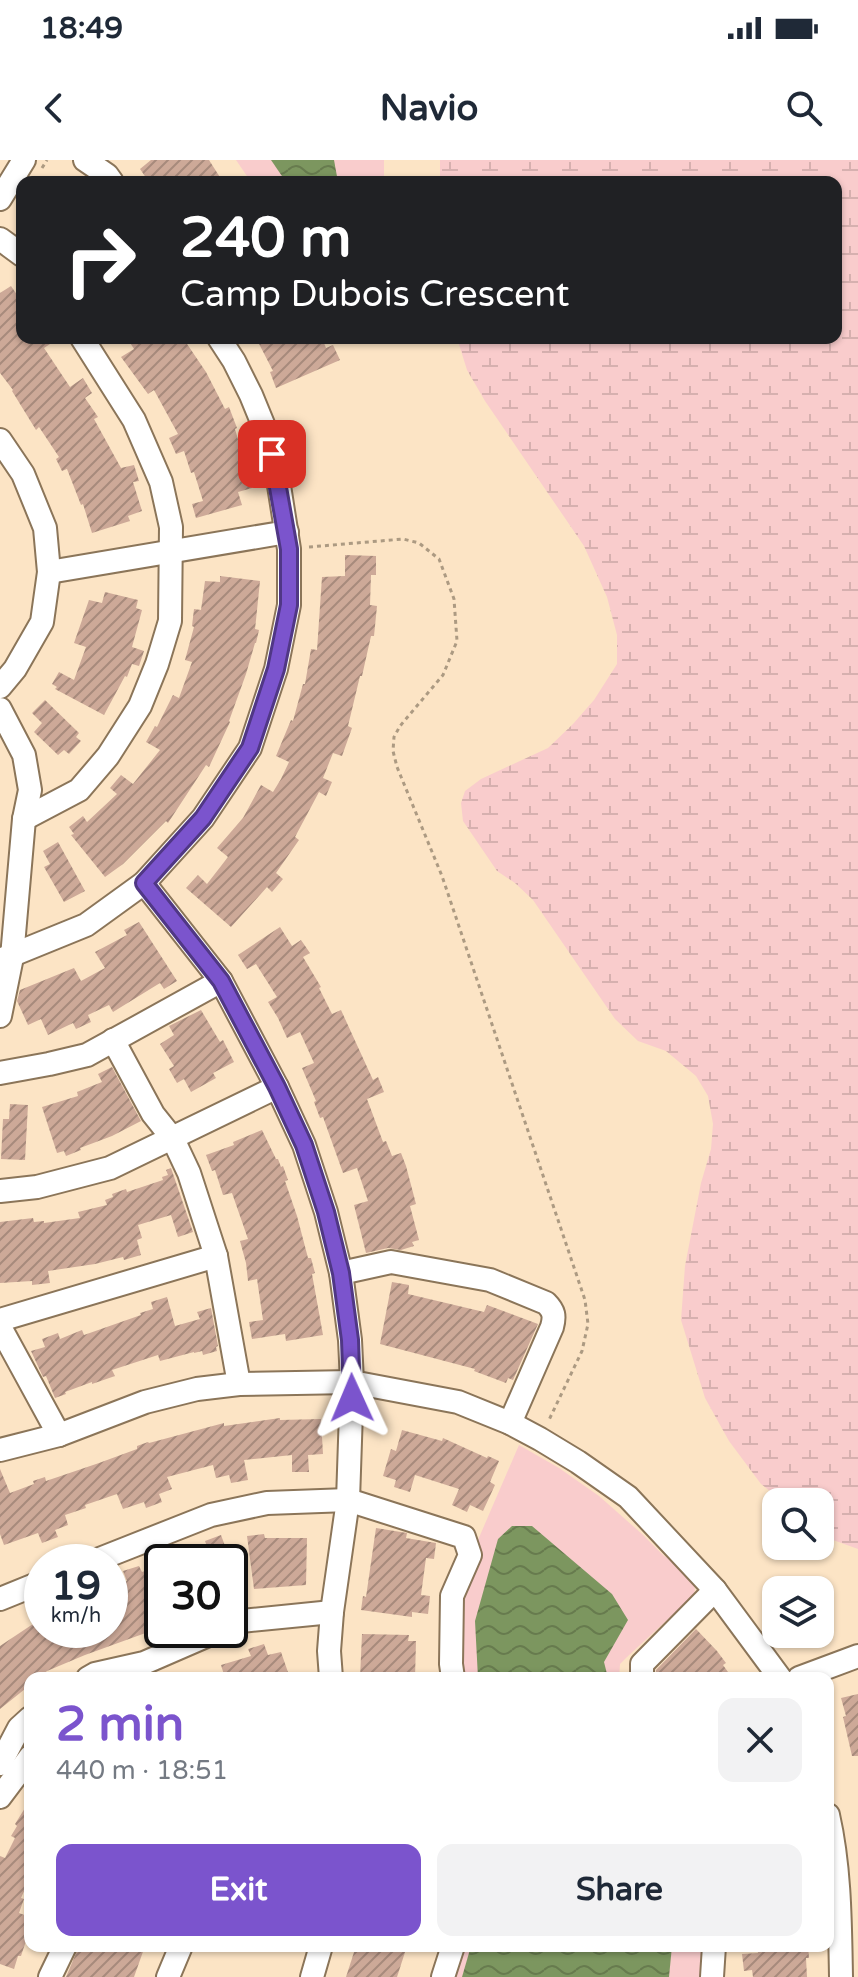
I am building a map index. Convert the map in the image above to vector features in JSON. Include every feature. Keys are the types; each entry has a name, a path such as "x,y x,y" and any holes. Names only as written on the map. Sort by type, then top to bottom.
{"street":[{"path":"0,199 24,160"},
{"path":"85,160 108,176"},
{"path":"24,819 79,790 108,756 140,706 170,621 171,527 161,482 134,420 86,344"},
{"path":"6,958 86,925 144,883 203,818 250,748 276,669 289,605 288,540 267,434 251,395 223,344"},
{"path":"0,440 23,474 45,528 49,572 42,622 15,669 0,687"},
{"path":"49,572 171,552 288,540"},
{"path":"0,709 24,755 30,790 0,1016"},
{"path":"144,883 221,981 277,1087 304,1145 326,1212 341,1273 352,1382 348,1500 332,1612 331,1672"},
{"path":"0,1073 87,1055 221,981"},
{"path":"113,1040 153,1114 173,1139 189,1173 216,1256 239,1384"},
{"path":"0,1191 37,1187 110,1168 277,1087"},
{"path":"0,1320 216,1256"},
{"path":"341,1273 391,1262 490,1280 546,1303 555,1317 552,1327 510,1423"},
{"path":"0,1327 59,1435"},
{"path":"0,1450 59,1435 145,1402 197,1389 239,1384 352,1382 458,1402 540,1439 628,1497 715,1590 776,1672"},
{"path":"128,1548 211,1515 267,1503 348,1500 464,1537 470,1555 452,1596 452,1672"},
{"path":"0,1599 24,1589"},
{"path":"642,1672 642,1664 715,1590"},
{"path":"248,1620 332,1612"},
{"path":"104,1672 144,1663 179,1648"},
{"path":"815,1672 858,1656"},
{"path":"131,1672 144,1663"},
{"path":"0,1764 24,1723"},
{"path":"0,1797 24,1765"},
{"path":"834,1850 841,1977"},
{"path":"840,1916 854,1977"},
{"path":"50,1977 62,1952"},
{"path":"168,1977 178,1952"},
{"path":"312,1977 319,1952"},
{"path":"443,1977 451,1952"},
{"path":"712,1977 714,1952"}],"path":[{"path":"288,540 403,539 419,543 439,559 454,599 457,641 443,675 400,726 394,737 393,751 442,876 585,1300 588,1324 582,1351 540,1439"}],"green space":[{"path":"236,160 384,160 384,176 247,176"},
{"path":"440,160 858,160 858,1549 834,1540 834,1488 766,1488 729,1441 705,1398 681,1320 685,1266 711,1149 713,1124 708,1096 696,1076 666,1051 638,1041 615,1019 533,900 497,871 463,821 461,803 465,791 481,779 548,748 573,724 594,700 617,664 617,635 607,597 584,546 485,401 467,370 459,344 842,344 842,176 440,176"},
{"path":"519,1445 599,1496 664,1556 677,1562 693,1580 695,1590 693,1596 620,1664 619,1672 456,1672 465,1570"},
{"path":"453,1952 704,1952 702,1977 444,1977"}],"water":[{"path":"271,160 334,160 337,176 282,176"},
{"path":"512,1526 532,1526 612,1594 628,1620 604,1662 606,1672 478,1672 475,1621 498,1539"},
{"path":"469,1952 671,1952 669,1977 462,1977"}],"building":[{"path":"151,160 209,160 219,176 145,176 140,169"},
{"path":"11,286 16,293 16,344 50,344 44,348 70,387 83,378 92,393 85,398 98,417 94,419 121,468 134,465 139,481 133,482 142,511 128,516 130,521 92,533 67,469 62,471 56,459 59,457 39,427 36,430 0,373 0,293"},
{"path":"131,344 187,344 225,409 229,407 237,428 252,488 238,492 242,505 196,518 192,504 203,501 184,451 176,454 169,438 178,434 154,390 148,394 121,357 134,349"},
{"path":"259,344 324,344 326,348 333,345 340,360 276,388 270,372 273,371"},
{"path":"345,555 376,556 376,575 371,575 370,605 377,606 374,636 371,636 348,726 352,728 342,756 333,753 323,778 332,782 326,796 319,792 295,837 299,840 276,873 283,879 272,892 267,887 231,927 186,888 198,875 207,884 228,857 217,848 243,818 261,785 273,792 281,779 289,762 276,756 293,721 305,684 311,649 317,650 322,577 345,576"},
{"path":"220,576 260,581 255,629 259,630 230,722 209,767 206,765 168,823 166,821 123,864 105,877 71,835 74,834 69,827 83,816 87,822 117,794 110,788 121,775 133,784 160,750 146,742 173,695 179,698 192,662 185,660 194,627 194,609 201,610 205,581 220,582"},
{"path":"105,592 138,600 136,608 142,610 132,647 144,651 139,666 132,664 104,715 55,689 57,687 52,684 59,672 74,680 86,647 74,643 89,600 102,603"},
{"path":"45,700 79,733 76,737 81,741 69,754 64,750 58,755 34,732 42,723 32,713"},
{"path":"58,842 85,891 64,902 44,867 50,864 43,851"},
{"path":"139,922 177,981 164,989 160,983 113,1012 109,1005 88,1015 91,1022 76,1029 73,1023 48,1035 41,1019 28,1025 17,1001 20,990 74,968 81,981 105,968 95,952 127,935 124,930"},
{"path":"280,927 292,946 301,940 310,953 303,957 321,987 332,1014 341,1010 373,1080 378,1077 384,1092 367,1099 383,1142 386,1141 392,1156 401,1153 406,1166 416,1204 410,1206 419,1240 412,1242 414,1246 366,1253 354,1205 368,1201 357,1168 343,1173 323,1117 320,1118 302,1068 314,1063 300,1032 287,1038 268,1002 277,997 256,964 247,969 238,955"},
{"path":"201,1010 220,1042 223,1040 234,1062 213,1073 216,1078 191,1092 184,1079 177,1083 169,1069 174,1066 160,1044 174,1035 169,1026"},
{"path":"112,1067 141,1121 66,1156 64,1151 57,1153 42,1107 78,1096 77,1092 102,1082 98,1074"},
{"path":"10,1104 28,1105 25,1160 1,1159 3,1119 9,1119"},
{"path":"262,1130 288,1180 285,1181 315,1273 312,1274 323,1335 286,1341 285,1334 252,1339 249,1322 263,1320 257,1279 248,1281 240,1241 248,1239 232,1193 223,1195 215,1170 212,1171 206,1155"},
{"path":"171,1168 193,1232 178,1237 171,1215 138,1225 142,1238 137,1240 141,1255 48,1271 50,1283 0,1283 0,1222 33,1218 34,1222 44,1223 80,1218 78,1212 107,1205 105,1200 113,1197 112,1194 163,1180 162,1177 168,1175 166,1170"},
{"path":"392,1282 409,1285 408,1294 484,1312 487,1305 538,1324 513,1380 508,1378 506,1383 475,1369 380,1344"},
{"path":"167,1297 175,1326 200,1319 197,1312 211,1308 217,1351 203,1355 202,1351 194,1352 160,1361 158,1355 112,1370 115,1376 55,1398 31,1351 45,1347 42,1339 58,1333 60,1339 82,1330 84,1335 141,1315 153,1309 151,1302"},
{"path":"280,1418 321,1419 323,1454 308,1455 309,1472 292,1472 292,1455 244,1460 248,1480 231,1483 229,1475 216,1478 213,1465 167,1477 172,1489 159,1494 162,1502 146,1508 144,1502 123,1509 117,1494 65,1515 68,1525 55,1530 58,1537 42,1543 38,1533 4,1545 0,1534 0,1469 10,1493 34,1484 33,1481 45,1477 46,1481 137,1449 137,1446 148,1442 224,1423 224,1426"},
{"path":"402,1430 442,1441 443,1438 499,1461 490,1482 495,1485 483,1511 470,1505 467,1512 452,1505 459,1489 415,1475 410,1492 394,1487 396,1480 383,1476 391,1449 396,1451"},
{"path":"376,1528 407,1533 406,1538 436,1543 434,1559 426,1558 421,1595 430,1596 428,1614 412,1612 412,1617 361,1610 363,1596 366,1597"},
{"path":"264,1534 265,1538 307,1538 306,1585 254,1589 247,1536"},
{"path":"221,1535 224,1544 206,1544 205,1541"},
{"path":"139,1566 144,1571 144,1634 128,1639 128,1569"},
{"path":"696,1629 726,1663 723,1665 728,1672 656,1672"},
{"path":"24,1630 24,1648 104,1648 46,1672 24,1672 24,1690 0,1709 0,1646"},
{"path":"362,1634 409,1635 408,1641 416,1641 415,1672 360,1672"},
{"path":"264,1644 268,1655 281,1652 288,1672 223,1672 221,1665 251,1656 248,1649"},
{"path":"858,1694 858,1756 852,1756 841,1698"},
{"path":"24,1810 24,1891 21,1898 24,1899 19,1913 24,1915 24,1947 14,1969 0,1964 0,1856 5,1858 15,1838 11,1836 17,1826 15,1824"},
{"path":"76,1952 143,1952 134,1977 66,1977"},
{"path":"354,1952 405,1952 397,1977 346,1977"},
{"path":"808,1952 807,1977 753,1977 752,1970 744,1971 742,1954"}],"route":[{"path":"272,454 289,549 289,605 276,669 250,748 203,818 144,883 221,981 304,1145 326,1212 341,1273 350,1340 352,1398"}]}
